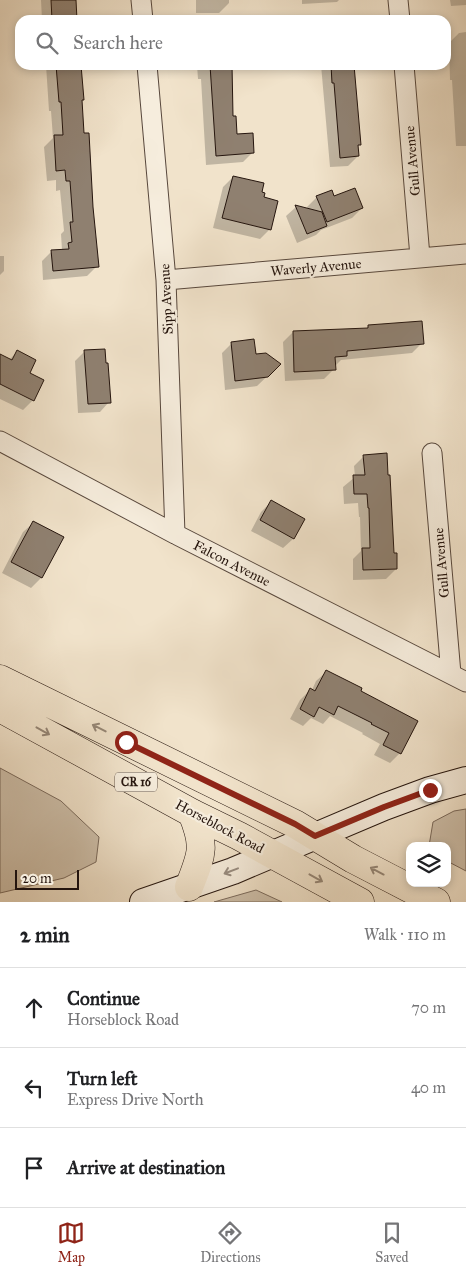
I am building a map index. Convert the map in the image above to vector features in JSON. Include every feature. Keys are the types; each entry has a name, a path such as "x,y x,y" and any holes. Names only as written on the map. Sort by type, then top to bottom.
{"main road":[{"name":"CR 16","path":"0,679 295,824 353,859 436,902"},
{"name":"Horseblock Road","path":"0,708 360,902"},
{"path":"143,902 189,887 273,854 384,807 430,790 466,780"},
{"path":"189,887 201,855 199,830 192,813"}],"street":[{"path":"141,0 142,15"},
{"path":"398,0 400,15"},
{"name":"Sipp Avenue","path":"147,70 166,280 175,534"},
{"name":"Gull Avenue","path":"404,70 420,257"},
{"name":"Waverly Avenue","path":"166,280 466,254"},
{"name":"Falcon Avenue","path":"0,441 175,534 458,678"},
{"name":"Gull Avenue","path":"432,453 458,678"}],"shaded area":[{"path":"0,768 61,801 99,837 96,862 64,878 0,893"},
{"path":"466,809 466,871 451,863 451,842 430,842 433,822 454,811"},
{"path":"256,890 282,902 214,902"}],"building":[{"path":"51,0 76,0 77,15 52,15"},
{"path":"56,70 81,70 84,133 89,133 93,207 99,267 53,271 51,250 69,249 68,243 72,242 70,222 73,222 70,181 66,181 65,170 56,171 54,135 63,135 61,102 59,102"},
{"path":"210,70 232,70 233,116 236,116 237,134 253,133 254,153 216,156"},
{"path":"331,70 354,70 361,145 358,145 359,156 340,158 334,83 332,83"},
{"path":"233,176 264,183 262,192 265,193 264,197 278,201 271,230 222,218"},
{"path":"355,188 363,208 327,222 316,196 332,190 334,196"},
{"path":"295,205 322,212 327,226 307,234"},
{"path":"422,321 424,344 347,351 347,356 335,357 336,370 294,372 293,331 368,328 368,325"},
{"path":"254,339 256,354 266,353 281,364 268,377 235,381 231,342"},
{"path":"105,349 111,403 88,404 84,350"},
{"path":"17,350 36,360 30,373 44,380 34,401 0,384 0,354 12,360"},
{"path":"387,453 394,553 397,553 397,569 363,570 362,548 370,548 369,508 367,494 354,494 353,475 365,475 363,455"},
{"path":"271,500 305,519 294,539 260,520"},
{"path":"33,521 64,537 42,578 11,562"},
{"path":"326,670 362,688 361,691 418,721 401,754 383,745 389,733 338,706 334,715 319,707 314,717 300,709 310,688 315,691"}],"route":[{"path":"126,742 295,824 315,836 430,790"}]}
